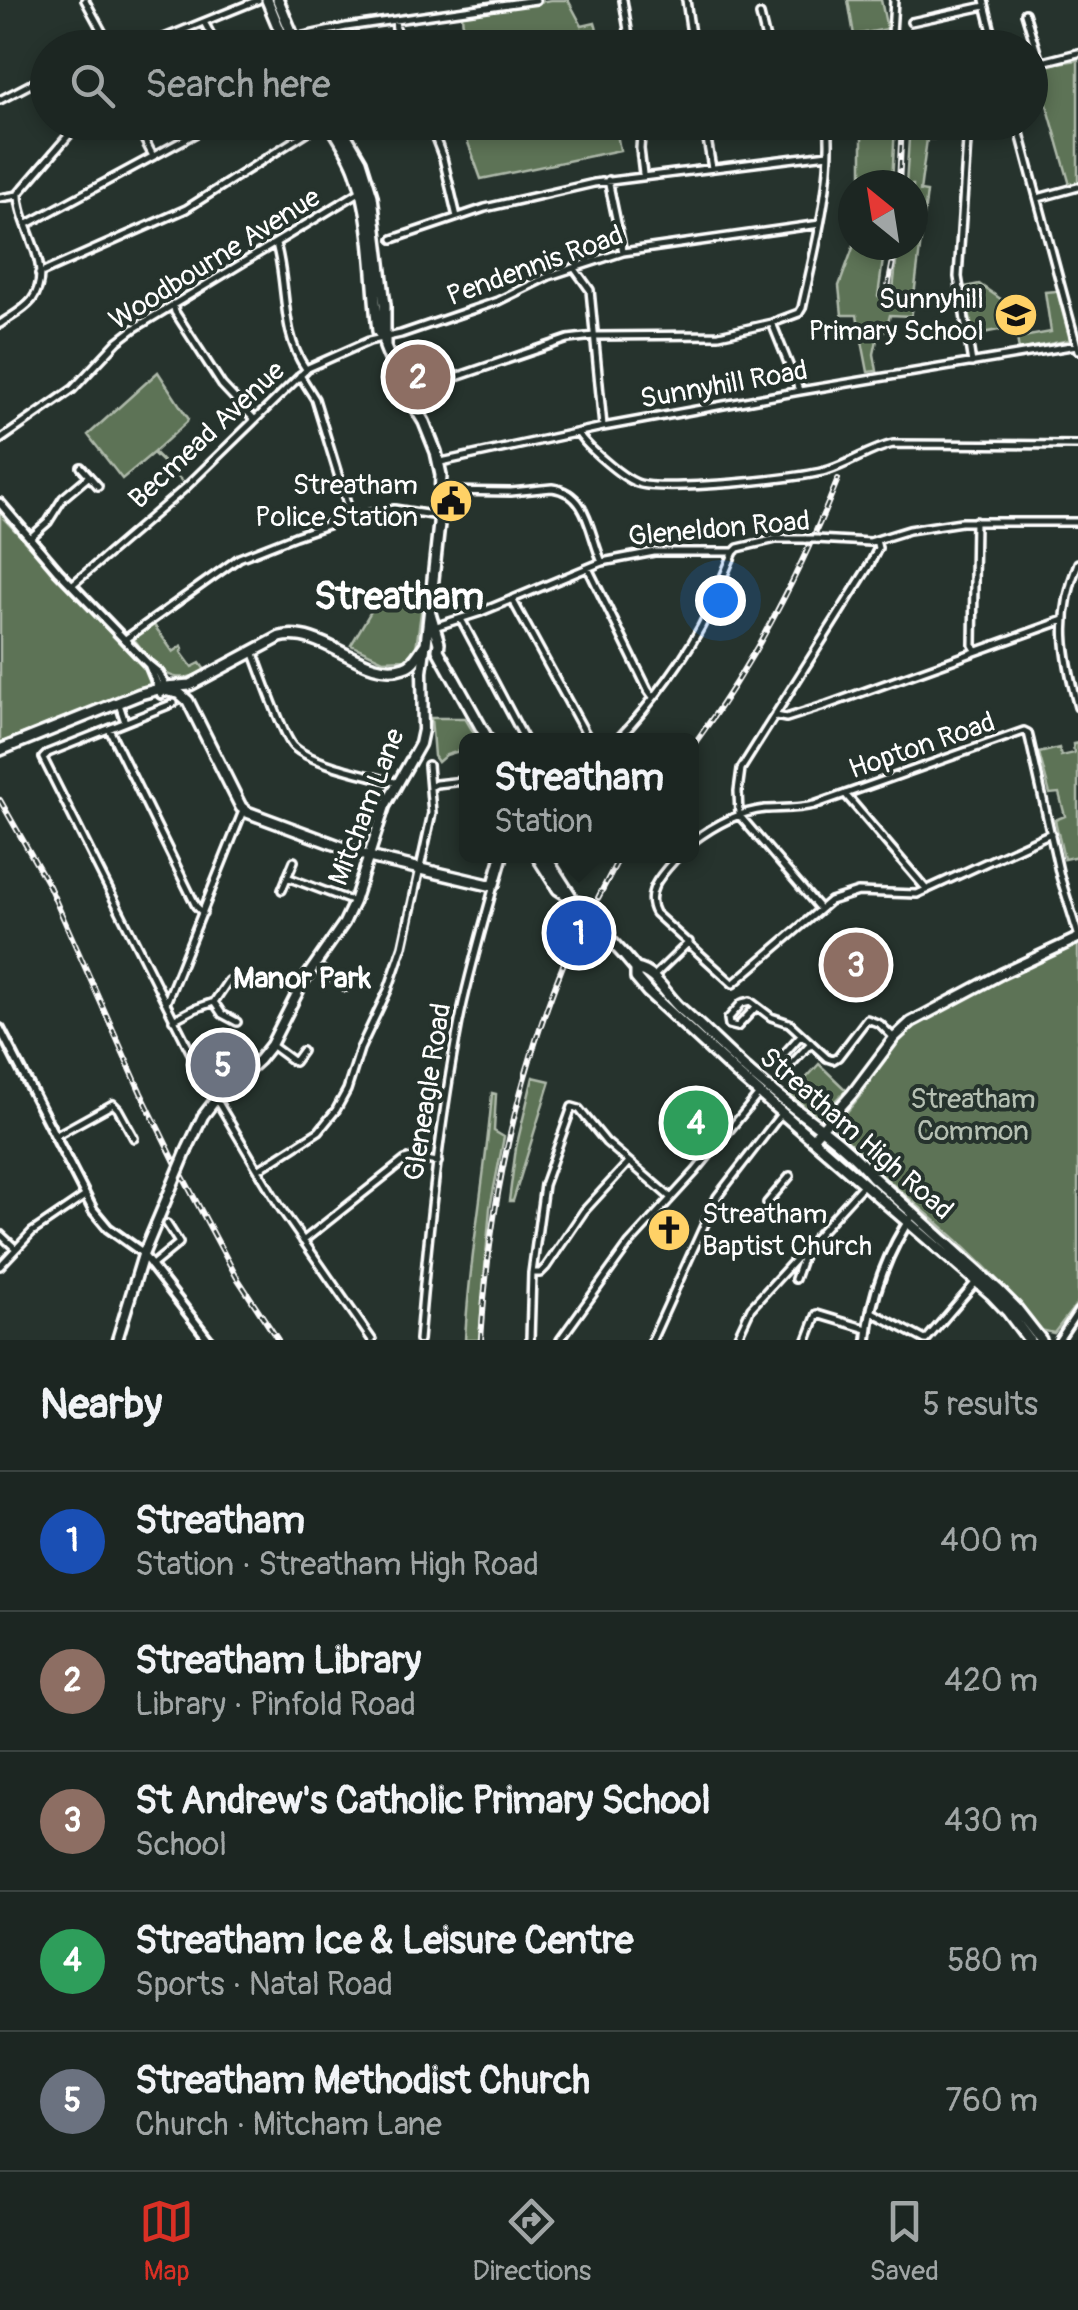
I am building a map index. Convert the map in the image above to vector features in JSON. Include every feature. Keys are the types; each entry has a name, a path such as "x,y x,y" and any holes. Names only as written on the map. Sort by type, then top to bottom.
{"highway":[{"path":"267,0 282,30"},
{"path":"278,0 285,30"},
{"path":"0,750 140,694 171,694 292,634 376,666 402,668 416,659 426,644 441,491 439,463 424,422 378,331 364,202 354,166 341,140"},
{"path":"349,140 361,161 372,196 385,305 384,338"},
{"path":"429,611 438,650 484,733"},
{"path":"426,644 438,650"},
{"path":"171,694 190,685"},
{"path":"171,694 243,810 369,856 492,885"},
{"name":"Gleneagle Road","path":"492,885 500,863"},
{"name":"Streatham High Road","path":"541,863 565,896 636,969 645,971 782,1112 976,1282 1008,1312 1029,1340"},
{"name":"Streatham High Road","path":"550,863 570,897"},
{"name":"Streatham High Road","path":"636,969 641,984 698,1040 821,1129 1007,1298 1042,1340"}],"main road":[{"path":"0,503 72,585 159,673 171,694"},
{"name":"Mitcham Lane","path":"117,1340 143,1255 203,1116 270,1046 354,902 386,806 415,754 423,730 422,672 426,644"},
{"path":"402,668 422,672"},
{"path":"813,1138 894,1038 912,1022 1078,936"},
{"path":"0,1030 85,1196 108,1228 143,1255 209,1340"},
{"path":"867,1340 880,1284 900,1234 914,1214"}],"street":[{"path":"84,0 102,30"},
{"path":"187,30 258,0"},
{"path":"344,30 536,0"},
{"path":"623,0 628,30"},
{"path":"686,0 690,30"},
{"path":"892,30 894,0"},
{"path":"911,22 984,3 991,30"},
{"path":"1025,14 1030,30"},
{"path":"760,15 764,30"},
{"path":"395,20 396,30"},
{"path":"204,22 208,30"},
{"path":"1048,60 1078,52"},
{"path":"0,100 30,84"},
{"path":"0,324 29,304 37,290 37,258 18,195 64,140"},
{"path":"145,140 154,156"},
{"path":"26,225 184,140"},
{"path":"39,274 186,209 297,140"},
{"path":"436,140 457,218"},
{"path":"641,140 643,176"},
{"path":"707,140 712,168"},
{"path":"410,397 421,389 568,339 719,334 799,313 820,224 828,140"},
{"path":"967,140 958,276 972,363"},
{"path":"1022,140 1069,305 1077,348"},
{"path":"393,239 511,201 608,180 828,154"},
{"path":"608,180 623,252"},
{"path":"1038,198 1078,187"},
{"name":"Woodbourne Avenue","path":"0,440 73,389 128,333 361,191"},
{"path":"0,198 18,195"},
{"name":"Pendennis Road","path":"384,338 498,302 549,276 623,252 820,224"},
{"path":"276,244 290,330 322,418 351,517"},
{"path":"575,269 590,290 603,427"},
{"path":"174,308 222,385 254,420"},
{"path":"772,323 800,391"},
{"name":"Becmead Avenue","path":"72,585 185,488 303,372 365,342 384,338"},
{"name":"Sunnyhill Road","path":"439,463 603,427 800,391 1077,348"},
{"path":"578,433 628,478 658,486 741,482 820,472 893,444 1078,445"},
{"path":"81,467 98,486"},
{"path":"30,538 48,522 62,498 88,477"},
{"path":"441,491 562,489 581,505 602,562"},
{"path":"124,640 240,558 351,517 394,508 439,516"},
{"path":"975,522 976,650"},
{"name":"Gleneldon Road","path":"434,627 602,562 654,552 734,552 776,539 876,540 938,524 1078,522"},
{"path":"820,910 740,815 741,769 869,566 878,548 876,540"},
{"path":"623,733 654,697 702,624 734,552"},
{"path":"1078,563 1064,620 1065,657 1078,707"},
{"path":"588,568 654,697"},
{"path":"512,600 585,733"},
{"path":"460,619 520,733"},
{"path":"776,716 786,718 827,705 1064,620"},
{"path":"253,651 290,744 325,762 398,782"},
{"path":"171,694 125,722 43,758 208,1087 302,1241 372,1340"},
{"path":"124,702 125,722"},
{"path":"109,729 196,906 203,913"},
{"name":"Hopton Road","path":"699,837 740,815 763,809 801,808 1024,731 1028,733 1060,876 1078,936"},
{"path":"258,1170 319,1130 336,1110 388,990 403,946 432,813 428,765"},
{"path":"430,787 459,781"},
{"path":"845,794 927,890"},
{"path":"166,1004 243,810"},
{"path":"673,863 652,890 650,902 656,913 733,984 842,896 858,892 907,895 927,890 1051,832"},
{"path":"282,890 294,861"},
{"path":"287,877 354,902"},
{"name":"Gleneagle Road","path":"419,1340 438,1162 460,1021 492,885"},
{"path":"652,978 688,942"},
{"path":"315,965 346,986"},
{"path":"173,1020 214,1002 228,981"},
{"path":"214,1002 222,1014 237,1022"},
{"path":"756,1007 737,1027 729,1025 728,1019 742,1003 750,1002 789,1023 832,1060 869,1019 894,1038"},
{"path":"801,1035 776,1062 778,1069 785,1071 811,1042"},
{"path":"270,1046 294,1062 302,1051"},
{"path":"560,1340 629,1244 762,1090"},
{"path":"54,1136 112,1104 134,1138"},
{"path":"530,1340 532,1273 544,1185 572,1107 579,1109 606,1142 670,1198"},
{"path":"652,1340 717,1197 782,1112"},
{"path":"302,1241 405,1160 438,1162"},
{"path":"532,1273 546,1267 584,1211 630,1162"},
{"path":"768,1204 790,1176"},
{"path":"736,1340 750,1308 864,1184"},
{"path":"0,1266 32,1232 85,1196"},
{"path":"151,1266 179,1243 168,1224"},
{"path":"0,1234 15,1248"},
{"path":"795,1280 806,1247"},
{"path":"872,1312 925,1340 976,1282"},
{"path":"1059,1340 1078,1311"},
{"path":"807,1340 818,1314 868,1329"}],"green space":[{"path":"568,0 582,26 595,23 597,30 463,30 462,15"},
{"path":"848,0 881,0 887,29 853,30"},
{"path":"1078,60 1078,183 1070,185 1048,108 1048,64"},
{"path":"467,140 618,140 620,150 481,179"},
{"path":"862,140 894,140 893,170 862,170"},
{"path":"909,140 927,140 923,170 907,170"},
{"path":"849,260 883,260 878,296 892,299 896,260 918,260 911,316 890,315 886,331 878,335 874,354 877,371 868,372 857,315 842,315 839,286"},
{"path":"979,284 1005,302 1009,328 973,335 965,287"},
{"path":"1057,291 1070,340 1019,350 1017,338 1051,332 1045,292"},
{"path":"158,372 188,418 154,452 182,481 153,453 122,479 88,435"},
{"path":"0,510 24,541 148,673 150,684 0,743"},
{"path":"380,596 422,606 416,648 408,659 383,660 351,645"},
{"path":"154,625 173,652 182,646 181,652 192,667 200,663 205,670 182,678 156,666 134,639"},
{"path":"431,718 465,718 474,733 459,733 459,751 438,762 434,756"},
{"path":"1078,743 1078,856 1064,859 1055,820 1065,816 1059,793 1050,794 1039,753 1059,748 1061,756 1074,753 1073,744"},
{"name":"Streatham Common","path":"1078,944 1078,1302 1054,1333 1040,1330 970,1253 838,1138 835,1126 890,1051 926,1018 1001,978"},
{"path":"819,1064 846,1090 818,1115 791,1095"},
{"path":"533,1077 550,1081 513,1201 509,1201 516,1148"},
{"path":"492,1093 496,1094 494,1131 504,1137 490,1208 479,1340 465,1340 470,1278"}],"railway":[{"path":"900,170 901,140"},
{"path":"885,303 893,260"},
{"path":"699,737 774,618 838,479"},
{"path":"0,800 49,886 174,1160 236,1276 278,1340"},
{"path":"598,898 616,863"},
{"path":"481,1340 491,1237 509,1136 537,1038 573,941"}],"place":[{"name":"Sunnyhill Primary School","path":"1016,315"},
{"name":"Streatham Library","path":"418,377"},
{"name":"Streatham Police Station","path":"451,501"},
{"name":"Streatham","path":"579,933"},
{"name":"St Andrew's Catholic Primary School","path":"856,965"},
{"name":"Streatham Methodist Church","path":"223,1065"},
{"name":"Streatham Ice & Leisure Centre","path":"696,1123"},
{"name":"Streatham Baptist Church","path":"669,1230"}],"district":[{"name":"Streatham","path":"399,597"},
{"name":"Manor Park","path":"302,978"}]}
